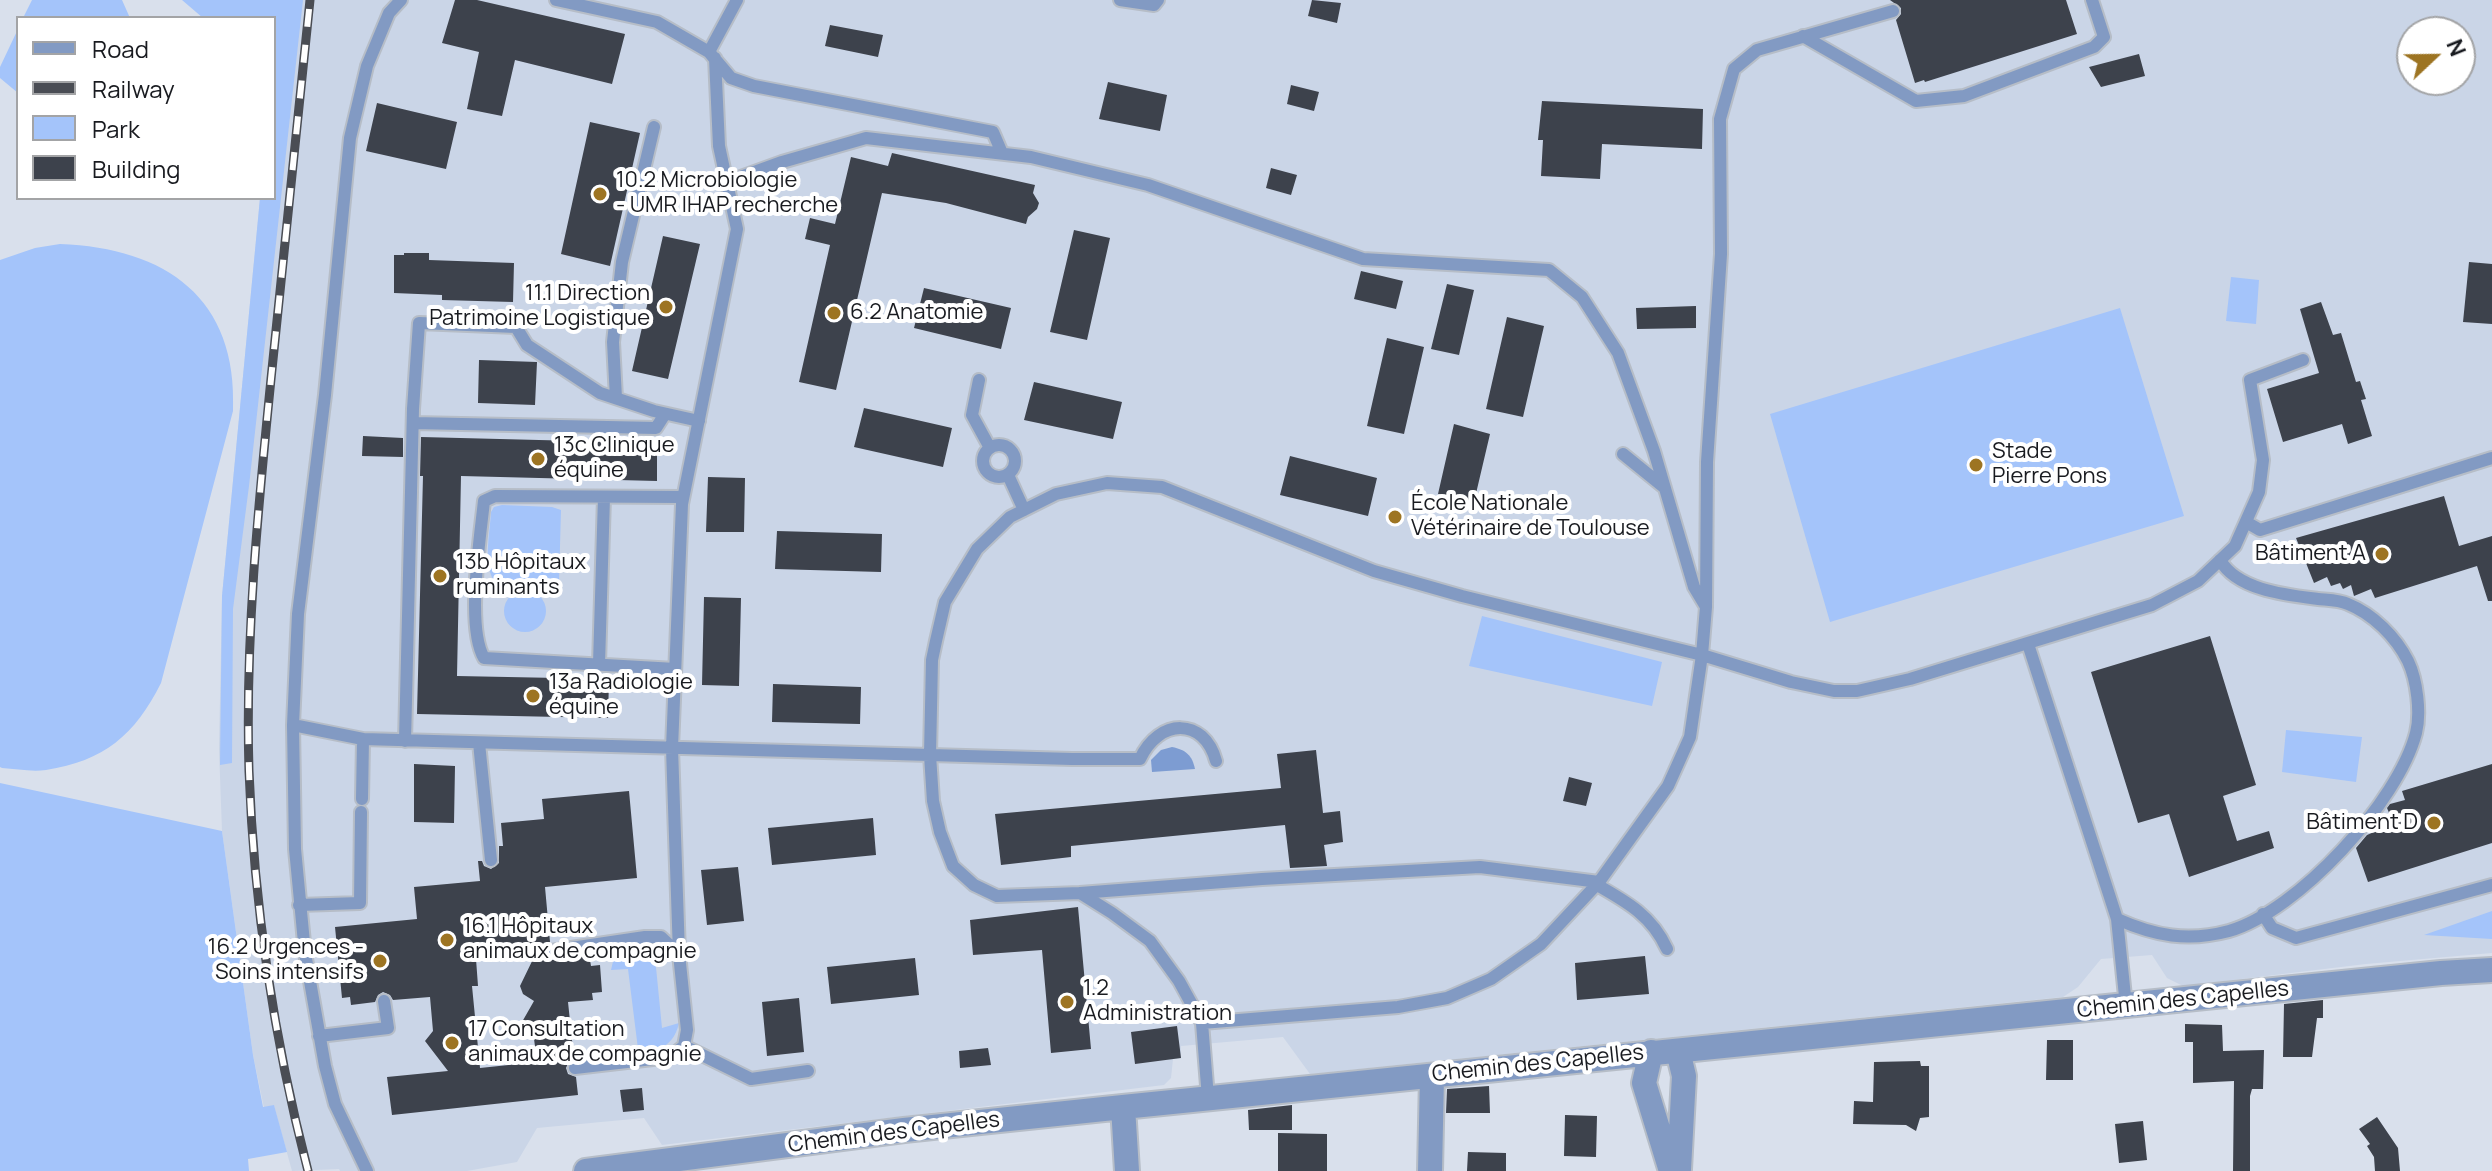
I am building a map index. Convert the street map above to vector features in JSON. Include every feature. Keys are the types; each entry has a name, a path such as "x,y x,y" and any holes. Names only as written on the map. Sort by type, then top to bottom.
{"street":[{"name":"Chemin des Capelles","path":"586,1171 651,1167 904,1130 1651,1052 2492,970"},
{"path":"1676,1170 1684,1076 1678,1051"},
{"path":"1651,1052 1654,1079 1676,1170"},
{"path":"1430,1171 1432,1076"},
{"path":"1123,1107 1127,1171"}],"lane":[{"path":"367,1171 335,1104 319,1036 299,905 293,725 298,614 325,395 350,138 367,66 389,13 401,0"},
{"path":"556,0 657,22 712,55 731,78 754,86 993,132 1002,153"},
{"path":"1120,0 1154,5 1158,0"},
{"path":"1803,36 1916,101 1964,96 2094,47 2104,37 2092,0"},
{"path":"575,1068 670,1057 684,1046 687,1030 679,954 672,748 683,497 737,229 719,146 712,55 736,1"},
{"path":"1202,1023 1398,1007 1447,998 1491,979 1541,944 1599,882 1668,786 1684,756 1697,702 1702,655 1706,607 1707,462 1721,254 1720,119 1734,69 1757,50 1893,11"},
{"path":"616,398 613,342 622,262 654,127"},
{"path":"727,182 782,162 866,138 1031,157 1148,185 1363,259 1549,270 1582,297 1618,353 1665,488 1694,587 1706,607"},
{"path":"405,741 413,423 419,323 516,327 527,345 600,393 665,414 699,421"},
{"path":"1599,882 1480,867 997,896 974,885 953,866 940,832 933,801 930,755 932,660 945,602 977,549 1010,517 1056,494 1107,483 1162,487 1374,571 1702,655 1791,682 1834,691 1857,691 1910,679 2152,605 2198,581 2235,546 2259,492 2263,460 2250,380 2303,360"},
{"path":"979,380 972,415 990,448"},
{"path":"413,423 656,428 665,414"},
{"path":"1000,445 1013,453 1015,463 1008,475 996,477 987,472 983,462 990,448 1000,445"},
{"path":"1623,454 1665,488"},
{"path":"2246,522 2260,530 2492,458"},
{"path":"1008,475 1024,510"},
{"path":"675,669 484,658 477,647 476,588 484,501 495,496 683,497"},
{"path":"599,664 604,497"},
{"path":"2117,919 2145,931 2175,937 2232,930 2263,914 2312,880 2361,829 2404,763 2416,731 2417,702 2409,664 2395,639 2370,617 2346,603 2264,589 2227,572 2220,560"},
{"path":"2028,644 2117,919 2126,1006"},
{"path":"293,725 363,739 405,741 1140,759 1146,745 1156,735 1173,728 1205,738 1212,747 1216,761"},
{"path":"299,905 360,903 363,739"},
{"path":"479,743 491,860"},
{"path":"1599,882 1597,885 1637,908 1667,949"},
{"path":"2263,914 2272,928 2296,938 2492,885"},
{"path":"1080,893 1150,941 1179,981 1202,1023 1208,1098"},
{"path":"551,951 661,937 679,954"},
{"path":"319,1036 388,1028 384,1001"},
{"path":"684,1046 751,1079 808,1071"}],"shaded area":[{"name":"École Nationale Vétérinaire de Toulouse","path":"284,0 2492,0 2492,953 2366,964 2183,986 2167,978 2152,955 2101,959 2078,987 2063,997 1310,1074 1283,1037 1181,1046 1181,1058 1173,1059 1171,1078 1164,1085 662,1145 644,1118 537,1128 517,1162 467,1171 292,1171 274,1106 264,1108 253,1055 222,831 219,749 222,596 260,200 276,200 276,65"},
{"path":"1172,747 1188,754 1195,769 1152,772 1151,760 1161,750"}],"green space":[{"path":"32,0 122,0 129,16 24,16"},
{"path":"182,0 303,0 233,609 232,763 220,765 222,596 260,200 276,200 276,16 201,16"},
{"path":"16,33 16,91 0,78 0,67"},
{"path":"60,244 132,256 163,269 188,287 208,310 223,338 231,372 233,411 161,683 151,701 128,731 101,752 67,766 30,771 0,767 0,260 35,248"},
{"path":"2231,277 2259,280 2256,324 2226,321"},
{"name":"Stade Pierre Pons","path":"2120,308 2184,516 1830,622 1770,414"},
{"path":"494,507 561,510 559,582 553,587 499,587 493,580 488,562 491,512"},
{"path":"525,590 540,596 546,611 540,626 525,632 510,626 504,611 510,596"},
{"path":"1482,616 1662,662 1652,706 1469,666"},
{"path":"2286,730 2362,737 2356,782 2282,772"},
{"path":"0,783 222,831 263,1107 274,1105 287,1152 248,1159 249,1171 0,1171"},
{"path":"2492,911 2492,939 2424,935"},
{"path":"654,947 662,1028 679,1023 672,1039 661,1048 629,1055 623,1051 638,1049 628,969 611,970 615,953 624,949"}],"building":[{"path":"455,0 477,0 625,34 612,84 515,60 502,116 467,109 479,52 442,43"},
{"path":"1312,0 1341,3 1337,23 1308,16"},
{"path":"1890,0 2066,0 2077,34 1915,83 1896,20 1901,8"},
{"path":"830,25 883,35 878,57 825,46"},
{"path":"2139,54 2145,76 2101,87 2089,67"},
{"path":"1108,82 1167,95 1160,131 1099,119"},
{"path":"1291,85 1319,92 1314,111 1287,104"},
{"path":"1542,101 1703,109 1702,149 1602,144 1600,179 1541,176 1543,140 1538,140"},
{"path":"377,103 457,122 446,169 366,151"},
{"name":"10.2 Microbiologie - UMR IHAP recherche","path":"590,122 640,133 610,266 561,254"},
{"path":"892,153 1035,185 1033,193 1039,203 1037,209 1028,217 1026,224 946,203 882,193 836,390 799,382 830,245 805,239 810,218 835,224 851,157 888,166"},
{"path":"1271,168 1297,175 1291,195 1266,188"},
{"path":"1074,230 1110,238 1087,340 1050,332"},
{"name":"11.1 Direction Patrimoine Logistique","path":"663,236 700,244 668,379 632,371"},
{"path":"429,253 429,260 514,263 513,302 442,300 442,295 394,293 394,255"},
{"path":"2469,262 2492,264 2492,324 2463,322"},
{"path":"1361,271 1403,281 1396,309 1354,299"},
{"path":"1447,284 1474,290 1459,355 1431,349"},
{"path":"924,288 1011,308 1001,349 914,328"},
{"path":"2321,302 2333,335 2341,333 2356,382 2360,381 2366,399 2361,400 2372,436 2348,444 2342,424 2283,442 2267,389 2319,373 2300,309"},
{"path":"1696,306 1696,328 1637,329 1636,308"},
{"path":"1507,317 1544,326 1523,417 1486,409"},
{"path":"1387,338 1424,347 1404,434 1367,426"},
{"path":"479,360 537,362 535,405 478,403"},
{"path":"1034,382 1122,402 1113,439 1024,420"},
{"path":"864,408 952,428 943,467 854,447"},
{"path":"1454,424 1490,434 1474,502 1438,494"},
{"path":"363,436 403,438 403,457 362,456"},
{"path":"421,437 657,443 657,481 461,476 457,676 609,679 608,718 417,714 423,476 420,476"},
{"path":"1290,456 1377,478 1368,516 1280,495"},
{"path":"708,477 745,478 744,532 706,532"},
{"name":"Bâtiment A","path":"2444,496 2459,546 2492,536 2492,601 2488,601 2477,566 2375,598 2371,589 2354,596 2351,585 2343,589 2340,583 2331,586 2327,577 2314,583 2296,538"},
{"path":"777,531 882,534 881,572 775,569"},
{"path":"704,597 741,598 739,686 702,685"},
{"path":"2210,636 2256,785 2223,796 2237,841 2269,831 2274,848 2189,877 2169,814 2138,823 2091,672"},
{"path":"773,684 861,687 860,724 772,722"},
{"path":"1316,750 1323,813 1340,811 1343,842 1324,845 1327,866 1290,868 1285,825 1071,846 1071,857 1001,865 995,814 1281,788 1277,754"},
{"path":"414,764 455,766 454,823 414,822"},
{"name":"Bâtiment D","path":"2492,764 2492,843 2368,882 2356,848 2367,835 2374,832 2373,828 2380,818 2390,815 2387,808 2390,804 2405,800 2402,791"},
{"path":"1569,777 1592,783 1586,806 1563,801"},
{"path":"629,791 637,878 545,887 550,942 543,947 544,956 552,960 589,954 591,966 600,965 602,992 592,993 593,1000 568,1002 574,1059 569,1061 566,1068 568,1074 576,1077 578,1095 392,1115 387,1077 448,1071 425,1041 433,1031 430,997 393,1000 383,992 375,1002 351,1005 350,997 342,998 335,927 417,919 414,887 480,881 478,861 491,869 499,863 499,846 503,846 501,823 544,819 542,799","holes":["536,953 520,986 523,994 534,1001 522,1022 533,1031 537,1062 480,1068 472,986 478,986 476,959"]},
{"path":"873,818 876,855 772,865 768,828"},
{"path":"738,867 744,921 707,925 701,870"},
{"name":"1.2 Administration","path":"1078,907 1091,1049 1051,1053 1042,950 973,955 970,920"},
{"path":"1645,956 1649,994 1577,1000 1575,963"},
{"path":"915,958 919,995 831,1004 827,967"},
{"path":"799,998 804,1052 767,1056 762,1002"},
{"path":"2323,1000 2323,1018 2317,1018 2312,1057 2283,1057 2284,1004"},
{"path":"2185,1024 2222,1025 2223,1051 2264,1050 2263,1089 2252,1089 2250,1096 2250,1171 2233,1171 2234,1081 2193,1083 2193,1042 2185,1042"},
{"path":"1177,1026 1181,1058 1135,1064 1131,1032"},
{"path":"2047,1040 2073,1040 2073,1080 2046,1080"},
{"path":"988,1048 991,1065 960,1068 959,1051"},
{"path":"1920,1061 1921,1066 1929,1066 1929,1117 1920,1118 1916,1131 1906,1125 1853,1124 1854,1101 1873,1102 1874,1062"},
{"path":"1489,1086 1490,1113 1446,1113 1447,1089"},
{"path":"642,1088 644,1110 623,1112 620,1090"},
{"path":"1292,1105 1292,1130 1249,1130 1248,1110"},
{"path":"1565,1115 1597,1116 1596,1157 1564,1156"},
{"path":"2377,1117 2398,1148 2400,1171 2375,1171 2374,1157 2367,1146 2370,1144 2359,1129"},
{"path":"2143,1121 2147,1160 2119,1163 2115,1124"},
{"path":"1278,1133 1327,1134 1327,1171 1278,1171"},
{"path":"1468,1152 1506,1153 1506,1171 1467,1171"}],"railway":[{"path":"308,1171 285,1072 261,922 252,822 248,722 257,526 310,0"}],"place":[{"name":"10.2 Microbiologie - UMR IHAP recherche","path":"600,194"},
{"name":"11.1 Direction Patrimoine Logistique","path":"666,307"},
{"name":"6.2 Anatomie","path":"834,313"},
{"name":"13c Clinique équine","path":"538,459"},
{"name":"Stade Pierre Pons","path":"1976,465"},
{"name":"École Nationale Vétérinaire de Toulouse","path":"1395,517"},
{"name":"Bâtiment A","path":"2382,554"},
{"name":"13b Hôpitaux ruminants","path":"440,576"},
{"name":"13a Radiologie équine","path":"533,696"},
{"name":"Bâtiment D","path":"2434,823"},
{"name":"16.1 Hôpitaux animaux de compagnie","path":"447,940"},
{"name":"16.2 Urgences - Soins intensifs","path":"380,961"},
{"name":"1.2 Administration","path":"1067,1002"},
{"name":"17 Consultation animaux de compagnie","path":"452,1043"}]}
